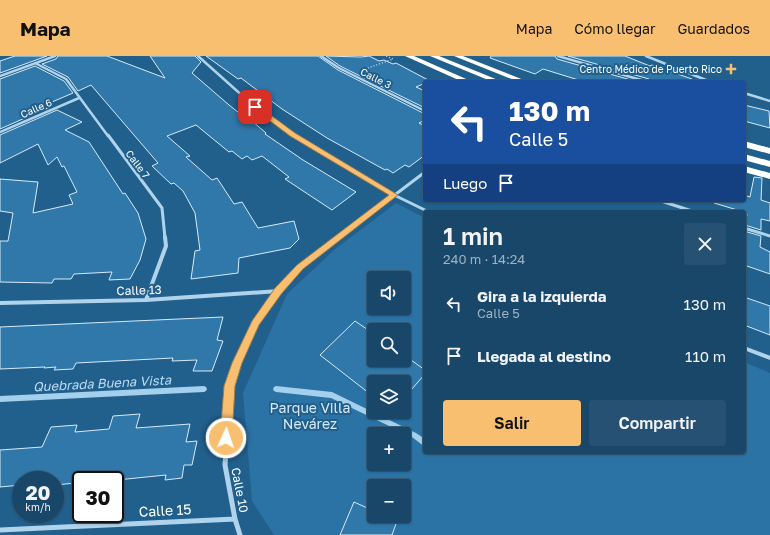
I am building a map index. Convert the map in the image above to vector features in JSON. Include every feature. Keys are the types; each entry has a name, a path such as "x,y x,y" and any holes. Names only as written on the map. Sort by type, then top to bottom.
{"highway":[{"path":"408,56 464,80"},
{"path":"433,56 494,80"},
{"path":"457,56 520,80"},
{"path":"746,145 770,151"},
{"path":"746,158 770,164"},
{"path":"746,170 770,176"}],"street":[{"path":"0,76 55,56"},
{"path":"198,56 255,107 292,134 394,195 425,210"},
{"name":"Calle 3","path":"321,56 351,74 423,110"},
{"path":"558,56 641,80"},
{"path":"646,56 706,80"},
{"name":"Calle 7","path":"35,63 66,79 162,208 166,246 146,300"},
{"path":"746,94 770,101"},
{"name":"Calle 6","path":"0,132 79,98"},
{"name":"Calle 10","path":"240,535 235,519 225,465 230,386 237,363 255,323 278,291 305,262 423,173"},
{"path":"664,202 689,210"},
{"path":"746,229 770,236"},
{"name":"Calle 13","path":"0,303 146,300 278,291"},
{"path":"746,349 770,358"},
{"name":"Calle 15","path":"0,530 235,519"}],"path":[{"path":"351,74 393,59 386,56"}],"green space":[{"name":"Parque Villa Nevárez","path":"396,203 423,217 423,454 746,454 746,363 770,373 770,535 274,535 252,501 243,393 287,294 334,250"}],"building":[{"path":"15,56 47,56 0,73 0,61"},
{"path":"58,56 107,56 165,78 150,56 195,56 201,62 192,73 229,105 243,116 245,115 266,133 265,134 303,160 356,192 332,210 285,179 289,177 262,156 252,160 247,156 242,159 232,151 229,152 196,125 167,136 190,156 186,157 212,180 217,178 234,204 242,202 258,228 294,221 299,239 290,248 239,258 238,273 191,279 195,251 200,250 195,213 183,191 174,183 171,184 152,166 158,163 91,85 78,91 68,77 42,64 56,59"},
{"path":"206,56 318,56 338,70 423,113 423,121 419,123 423,125 423,156 409,167 405,165 393,173 387,169 385,170 327,138 282,109 241,78 238,79"},
{"path":"326,56 369,56 379,61 384,60 393,64 396,63 428,80 423,80 423,84 416,87 423,90 423,107 340,66"},
{"path":"491,56 555,56 557,59 631,80 579,80 543,69 535,74 490,58"},
{"path":"568,56 625,56 650,66 652,65 692,79 649,79"},
{"path":"35,66 64,81 73,93 45,105 50,107 0,129 0,79"},
{"path":"746,105 769,111 770,128 746,122"},
{"path":"57,110 82,122 65,130 89,142 123,194 125,193 138,213 146,239 140,260 130,279 109,280 112,272 74,274 71,279 54,279 52,283 0,282 0,241 8,241 13,213 0,211 0,179 38,182 33,213 73,204 69,195 77,192 64,166 62,167 57,157 48,165 38,144 0,163 0,135"},
{"path":"754,177 762,178 761,200 770,203 770,221 761,219 761,230 746,225 746,210 737,210 714,203 746,202 746,196 750,197"},
{"path":"746,232 761,236 760,247 770,252 770,274 746,266"},
{"path":"746,298 770,306 770,335 746,326"},
{"path":"223,317 217,340 223,341 212,371 193,371 197,360 172,361 173,358 76,363 73,369 54,370 56,367 44,368 45,367 0,369 0,327"},
{"path":"355,321 367,329 367,367 411,367 411,360 423,369 423,376 411,390 411,375 367,375 367,392 320,355"},
{"path":"140,414 136,428 190,424 186,442 197,441 192,465 184,465 182,478 165,480 166,475 124,479 124,471 72,471 72,483 64,484 64,471 12,471 12,486 0,487 0,450 42,447 51,427 77,425 75,432 109,429 113,416"},
{"path":"354,502 367,508 367,523 396,523 392,535 340,535"}],"waterway":[{"name":"Quebrada Buena Vista","path":"0,399 204,389"},
{"name":"Quebrada Buena Vista","path":"276,389 332,395 414,435 423,442"}],"place":[{"name":"Centro Médico de Puerto Rico","path":"731,69"}],"route":[{"path":"226,438 230,386 237,363 255,323 278,291 300,267 321,249 394,195 292,134 255,107"}]}
